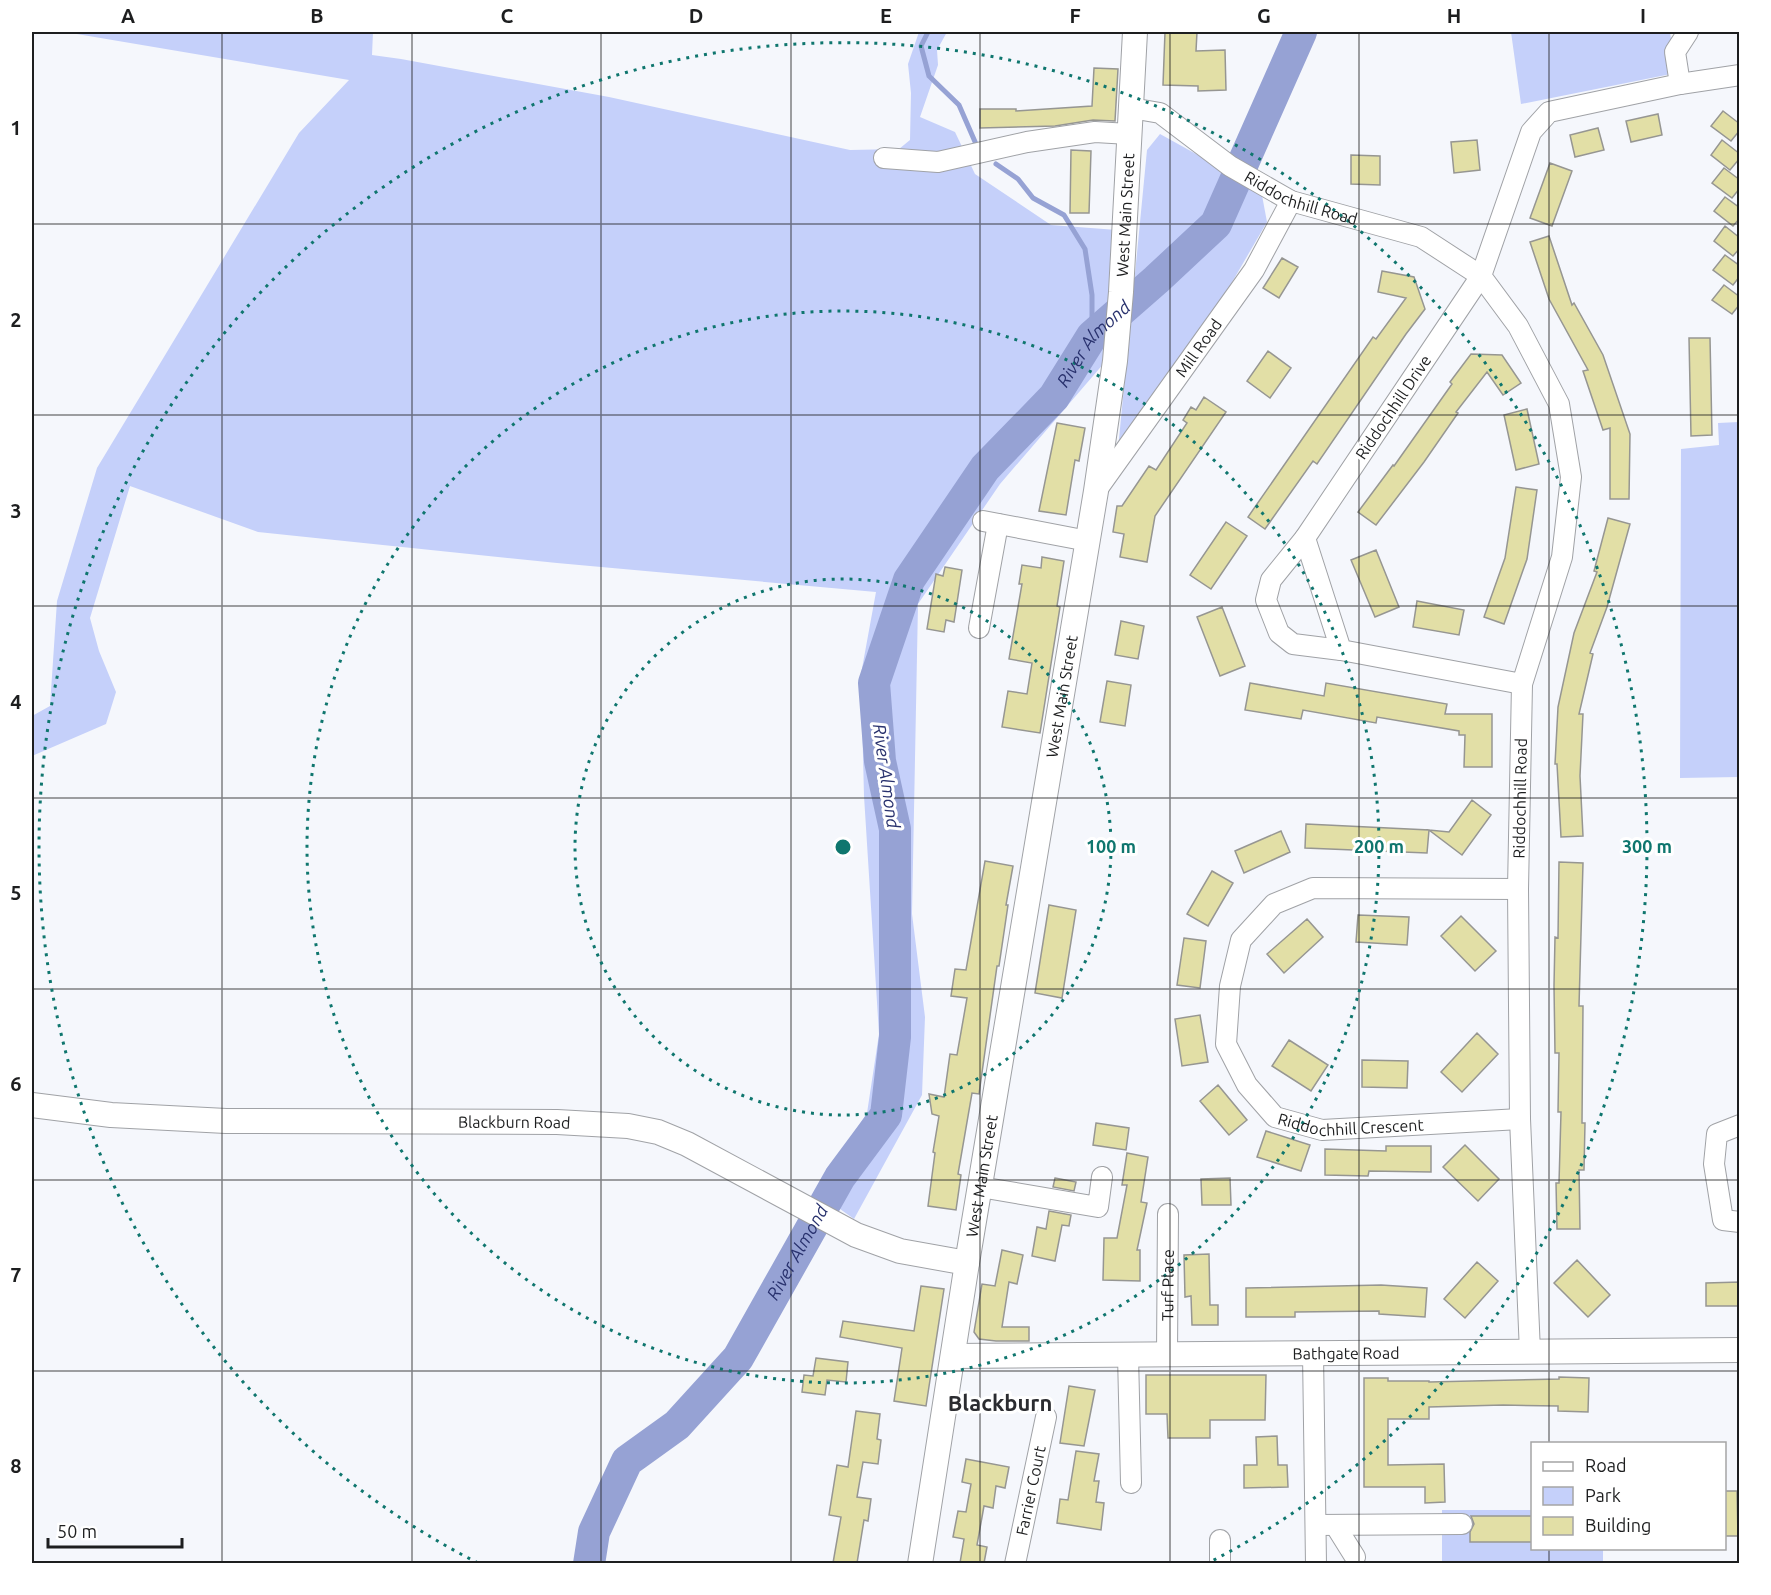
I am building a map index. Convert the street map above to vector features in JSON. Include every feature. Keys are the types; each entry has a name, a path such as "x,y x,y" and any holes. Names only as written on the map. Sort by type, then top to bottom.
{"main road":[{"name":"West Main Street","path":"920,1563 1096,491 1121,292 1135,32"},
{"name":"Blackburn Road","path":"32,1105 111,1115 226,1121 557,1122 628,1126 658,1132 687,1144 856,1235 900,1251 968,1263"},
{"name":"Bathgate Road","path":"953,1356 1740,1350"}],"street":[{"path":"1680,84 1675,52 1688,32"},
{"path":"1481,276 1531,132 1549,112 1680,84 1740,75"},
{"name":"Riddochhill Road","path":"1131,108 1160,113 1230,166 1291,201 1421,237 1481,276 1518,326 1559,404 1571,477 1562,557 1522,684 1518,889 1520,1119 1530,1352"},
{"path":"884,158 938,162 1027,142 1072,135 1095,132 1129,134"},
{"name":"Mill Road","path":"1096,491 1254,270 1291,201"},
{"name":"Riddochhill Drive","path":"1481,276 1305,538 1271,580 1266,600 1279,633 1293,644 1341,650 1522,684"},
{"path":"979,628 990,523 1088,541"},
{"path":"1305,538 1341,650"},
{"name":"Riddochhill Crescent","path":"1518,889 1313,888 1274,904 1241,940 1230,986 1226,1044 1247,1085 1275,1117 1322,1130 1520,1119"},
{"path":"1740,1125 1717,1134 1714,1164 1723,1220 1740,1222"},
{"path":"980,1187 1098,1207 1102,1177"},
{"name":"Turf Place","path":"1167,1355 1168,1214"},
{"path":"1313,1353 1316,1563"},
{"path":"1128,1355 1131,1484"},
{"name":"Farrier Court","path":"1015,1563 1046,1417"},
{"path":"1316,1525 1462,1524"},
{"path":"1335,1525 1356,1557"},
{"path":"1220,1540 1220,1563"}],"green space":[{"path":"65,32 373,32 372,55 609,97 850,150 899,149 910,140 911,93 908,64 919,32 947,32 937,50 938,65 920,117 955,132 975,174 1051,225 1117,230 1105,362 1000,484 918,604 912,914 925,1017 922,1095 854,1219 815,1191 867,1113 879,1034 864,796 861,674 876,592 557,563 258,532 130,486 90,618 99,651 116,692 106,724 32,756 32,716 50,706 57,601 97,468 299,133 349,80"},
{"path":"1511,32 1670,32 1676,73 1521,104"},
{"path":"1160,134 1261,190 1267,222 1217,308 1118,449 1147,150"},
{"path":"1739,422 1739,777 1680,778 1681,449 1719,445 1718,423"},
{"path":"1442,1510 1531,1510 1531,1550 1603,1550 1603,1563 1442,1564"}],"building":[{"path":"1165,32 1197,32 1196,51 1225,50 1226,90 1198,91 1198,86 1163,85"},
{"path":"1094,68 1118,69 1115,121 1093,120 1055,126 980,128 980,109 1016,109 1016,111 1092,106"},
{"path":"1723,111 1740,124 1740,130 1731,141 1711,126"},
{"path":"1658,114 1662,135 1631,142 1626,121"},
{"path":"1598,128 1604,150 1575,157 1570,135"},
{"path":"1477,140 1480,170 1454,173 1451,142"},
{"path":"1722,140 1740,154 1740,158 1730,170 1711,155"},
{"path":"1071,150 1091,151 1089,213 1070,213"},
{"path":"1351,155 1380,156 1380,185 1351,184"},
{"path":"1550,163 1572,171 1552,226 1530,218"},
{"path":"1724,168 1740,180 1740,188 1732,198 1712,183"},
{"path":"1725,197 1740,208 1740,218 1733,226 1714,211"},
{"path":"1725,226 1740,238 1740,248 1733,256 1714,241"},
{"path":"1549,236 1572,305 1574,303 1603,355 1630,434 1629,499 1610,499 1610,428 1603,430 1583,371 1588,370 1549,299 1530,242"},
{"path":"1725,255 1740,266 1740,276 1733,285 1713,270"},
{"path":"1282,258 1298,267 1279,298 1263,288"},
{"path":"1382,271 1414,277 1425,309 1317,464 1313,461 1265,529 1248,517 1373,337 1376,339 1406,298 1378,292"},
{"path":"1724,285 1740,297 1740,304 1732,314 1712,300"},
{"path":"1689,338 1710,338 1712,435 1691,436"},
{"path":"1268,351 1291,368 1270,398 1247,381"},
{"path":"1471,354 1502,355 1521,383 1503,395 1487,372 1456,412 1458,413 1424,462 1376,525 1358,512 1394,466"},
{"path":"1204,397 1226,412 1155,516 1147,562 1120,557 1124,534 1113,532 1117,506 1122,506 1149,466 1156,470 1187,423 1183,420 1191,407 1196,410"},
{"path":"1527,409 1539,464 1516,470 1504,415"},
{"path":"1057,423 1085,428 1079,461 1075,460 1066,515 1039,511"},
{"path":"1516,487 1537,490 1527,559 1504,624 1484,617 1505,558"},
{"path":"1608,518 1630,524 1607,607 1590,653 1593,654 1579,714 1583,714 1580,776 1583,836 1561,837 1557,764 1555,764 1558,707 1574,633 1597,572 1594,571"},
{"path":"1226,522 1247,536 1211,589 1190,575"},
{"path":"1376,550 1399,607 1375,617 1351,560"},
{"path":"1042,557 1064,561 1057,606 1060,607 1040,733 1002,727 1008,691 1027,694 1032,663 1009,659 1022,584 1019,584 1022,565 1041,568"},
{"path":"945,567 962,570 954,622 946,620 944,632 927,629 936,574 943,576"},
{"path":"1417,601 1464,610 1459,635 1413,627"},
{"path":"1222,607 1245,666 1220,676 1197,617"},
{"path":"1121,621 1144,626 1138,659 1115,655"},
{"path":"1107,681 1131,685 1125,726 1100,722"},
{"path":"1250,683 1324,696 1326,683 1447,704 1445,714 1492,714 1492,767 1464,767 1465,735 1459,735 1459,731 1377,717 1376,723 1303,710 1301,719 1245,710"},
{"path":"1472,800 1491,815 1462,855 1429,830 1449,832"},
{"path":"1306,824 1429,830 1427,853 1305,848"},
{"path":"1281,831 1290,852 1244,873 1235,851"},
{"path":"985,861 1013,866 979,1094 972,1093 958,1174 961,1175 956,1210 928,1206 939,1116 932,1114 929,1094 944,1097 950,1054 957,1055 967,998 951,996 955,969 966,970"},
{"path":"1559,862 1583,863 1579,1006 1583,1006 1582,1123 1585,1123 1584,1170 1579,1170 1580,1229 1557,1229 1556,1183 1559,1183 1561,1112 1558,1112 1559,1053 1555,1053 1554,986 1555,937 1558,938"},
{"path":"1212,871 1233,883 1208,926 1187,914"},
{"path":"1049,905 1076,910 1062,998 1035,993"},
{"path":"1358,915 1409,917 1407,945 1356,942"},
{"path":"1461,916 1496,951 1475,971 1441,936"},
{"path":"1307,919 1323,937 1284,973 1267,954"},
{"path":"1184,938 1206,941 1200,988 1177,985"},
{"path":"1200,1015 1208,1062 1182,1066 1175,1019"},
{"path":"1477,1033 1498,1054 1462,1092 1441,1072"},
{"path":"1289,1040 1328,1065 1311,1091 1272,1066"},
{"path":"1362,1060 1408,1061 1407,1088 1362,1087"},
{"path":"1218,1085 1247,1120 1229,1135 1200,1101"},
{"path":"1096,1123 1129,1128 1126,1150 1093,1145"},
{"path":"1266,1131 1310,1145 1301,1171 1257,1157"},
{"path":"1465,1145 1499,1179 1478,1201 1443,1167"},
{"path":"1386,1146 1431,1146 1431,1172 1369,1171 1368,1176 1325,1175 1325,1149 1386,1151"},
{"path":"1127,1153 1148,1157 1141,1202 1147,1203 1137,1250 1140,1250 1140,1281 1103,1280 1104,1238 1117,1238 1127,1185 1122,1185"},
{"path":"1055,1178 1076,1182 1074,1191 1053,1187"},
{"path":"1230,1178 1231,1205 1202,1205 1201,1179"},
{"path":"1049,1211 1071,1215 1069,1226 1062,1225 1055,1261 1032,1256 1037,1227 1046,1229"},
{"path":"1002,1250 1023,1255 1017,1284 1009,1282 1002,1327 1029,1327 1029,1341 979,1339 974,1332 982,1284 995,1286"},
{"path":"1209,1254 1210,1305 1218,1305 1218,1325 1192,1325 1191,1296 1185,1297 1184,1255"},
{"path":"1577,1260 1610,1295 1588,1317 1554,1283"},
{"path":"1477,1262 1498,1281 1465,1318 1444,1299"},
{"path":"1740,1282 1740,1306 1706,1306 1706,1283"},
{"path":"1381,1285 1427,1288 1425,1317 1379,1314 1379,1311 1295,1312 1295,1317 1246,1317 1246,1288"},
{"path":"921,1286 944,1289 926,1406 894,1401 902,1348 840,1337 843,1321 914,1331"},
{"path":"816,1358 848,1362 846,1382 827,1380 825,1395 802,1392 804,1375 813,1376"},
{"path":"1146,1375 1266,1375 1265,1420 1210,1420 1210,1438 1168,1438 1167,1414 1146,1414"},
{"path":"1559,1377 1589,1378 1588,1412 1558,1411 1558,1406 1429,1407 1429,1419 1388,1419 1388,1465 1444,1464 1445,1502 1425,1503 1425,1487 1364,1487 1364,1378 1429,1382 1559,1379"},
{"path":"1069,1386 1095,1390 1084,1446 1060,1443"},
{"path":"856,1411 880,1414 877,1439 881,1440 878,1464 863,1462 857,1497 871,1499 868,1521 864,1520 857,1563 833,1563 841,1517 829,1515 837,1465 848,1467"},
{"path":"1277,1436 1278,1465 1287,1465 1288,1487 1244,1488 1244,1465 1257,1465 1256,1437"},
{"path":"1076,1451 1099,1454 1094,1481 1099,1481 1096,1502 1104,1503 1101,1530 1057,1523 1060,1499 1068,1500"},
{"path":"966,1459 1009,1467 1005,1488 996,1486 993,1508 984,1506 977,1545 987,1547 984,1563 960,1563 964,1539 953,1537 958,1511 966,1512 971,1484 962,1482"},
{"path":"1726,1491 1737,1491 1738,1536 1726,1536"},
{"path":"1471,1516 1531,1516 1531,1542 1470,1542 1470,1532 1474,1524"}],"waterway":[{"path":"928,32 921,46 929,76 959,105 976,144"},
{"name":"River Almond","path":"589,1564 594,1532 627,1461 677,1425 738,1358 840,1177 886,1115 895,1037 895,829 880,761 874,683 909,580 985,468 1054,397 1092,336 1216,224 1301,32"},
{"path":"996,164 1018,179 1033,198 1064,215 1085,249 1092,295 1092,336"}],"district":[{"name":"Blackburn","path":"1000,1403"}]}
